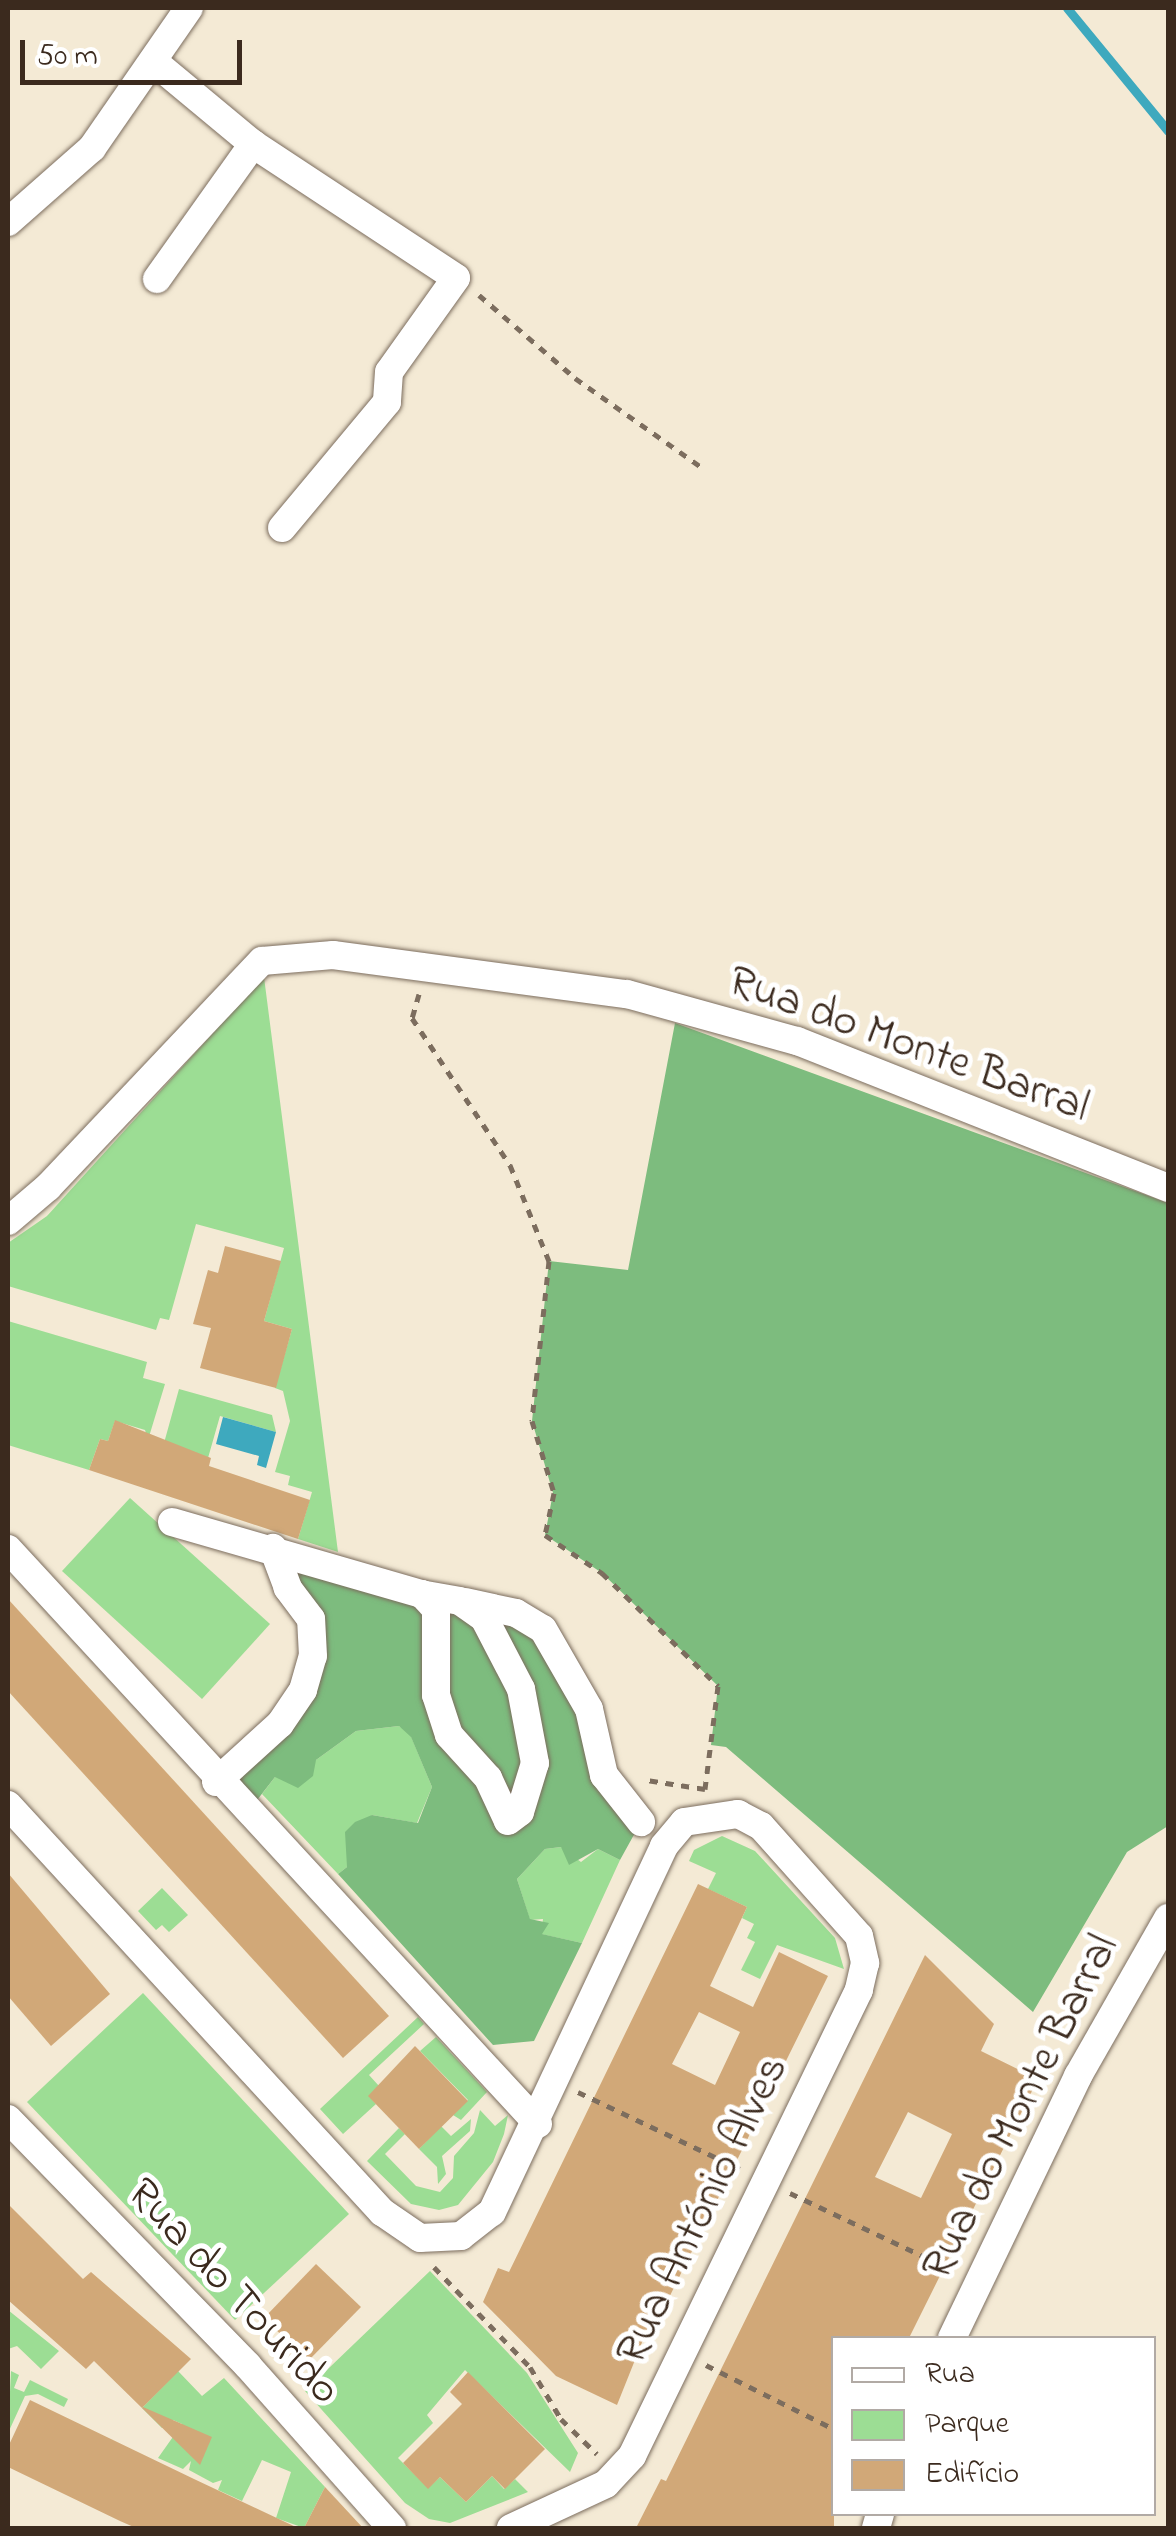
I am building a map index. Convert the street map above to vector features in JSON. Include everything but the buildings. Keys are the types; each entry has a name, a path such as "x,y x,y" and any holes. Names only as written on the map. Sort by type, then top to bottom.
{"street":[{"path":"8,222 92,148 189,8"},
{"path":"153,61 253,144 456,278 389,372 388,402 282,528"},
{"path":"157,279 253,144"},
{"name":"Rua do Monte Barral","path":"8,1221 48,1187 262,961 333,955 627,994 796,1041 1168,1188"},
{"path":"172,1522 274,1548 422,1594 516,1613 543,1629 590,1710 604,1774 640,1822"},
{"path":"216,1782 280,1724 302,1690 314,1656 312,1619 288,1588 274,1548"},
{"path":"8,1550 216,1782 538,2124"},
{"path":"422,1594 436,1609 436,1696 449,1735 488,1778 508,1821 520,1812 536,1763 529,1711 484,1618 460,1601"},
{"path":"8,1805 370,2199 420,2238"},
{"name":"Rua António Alves","path":"420,2238 461,2236 478,2227 514,2176 664,1846 684,1822 710,1813 738,1814 762,1826 859,1936 865,1962 858,1990 620,2474"},
{"name":"Rua do Monte Barral","path":"953,2336 1078,2076 1168,1918"},
{"name":"Rua do Tourido","path":"8,2118 248,2366 392,2528"},
{"path":"511,2528 620,2474"}],"path":[{"path":"456,278 588,388 701,467"},
{"path":"428,967 412,1018 510,1165 549,1261 532,1421 554,1492 545,1535 602,1573 718,1686 705,1788 604,1774"},
{"path":"558,2082 980,2283"},
{"path":"420,2238 431,2264 530,2368 577,2437 620,2474"},
{"path":"682,2354 831,2427"}],"green space":[{"path":"264,977 338,1552 298,1539 312,1492 288,1485 290,1476 275,1472 290,1421 283,1391 275,1388 292,1329 264,1321 284,1248 196,1224 169,1320 160,1318 156,1330 8,1286 8,1243 47,1216"},
{"path":"675,1023 1168,1203 1168,1826 1127,1852 1033,2012 726,1747 711,1745 718,1686 602,1573 545,1535 553,1493 532,1421 549,1261 628,1270"},
{"path":"8,1321 147,1362 143,1378 165,1384 148,1440 145,1430 115,1421 108,1441 100,1439 89,1470 8,1445"},
{"path":"179,1389 272,1415 276,1432 220,1416 208,1458 164,1443"},
{"path":"130,1498 270,1624 202,1699 62,1571"},
{"path":"273,1548 543,1629 641,1822 620,1860 598,1849 569,1865 561,1847 545,1849 517,1879 530,1919 549,1923 542,1934 582,1943 534,2041 493,2045 338,1874 347,1867 345,1832 355,1822 372,1815 418,1823 432,1787 411,1737 399,1726 356,1731 316,1760 313,1776 298,1788 275,1777 254,1804 228,1771 313,1656"},
{"path":"399,1726 410,1734 432,1787 417,1823 372,1815 349,1844 347,1867 338,1874 262,1794 275,1777 316,1760 356,1731"},
{"path":"722,1836 755,1851 835,1938 844,1969 777,1945 760,1979 741,1970 755,1942 747,1938 754,1924 742,1918 747,1907 708,1889 716,1873 689,1861 694,1850"},
{"path":"561,1847 581,1862 598,1849 620,1860 582,1943 541,1934 543,1919 530,1920 517,1879 545,1849"},
{"path":"162,1888 188,1915 169,1932 162,1925 156,1930 138,1911"},
{"path":"143,1993 349,2214 235,2320 27,2102"},
{"path":"418,2017 424,2024 369,2075 379,2086 369,2096 376,2104 343,2134 320,2109"},
{"path":"436,2037 487,2092 461,2120 453,2115 468,2100 420,2051"},
{"path":"480,2110 495,2126 508,2115 504,2134 493,2162 458,2205 439,2210 411,2204 367,2161 399,2128 405,2134 385,2154 416,2186 440,2192 453,2178 454,2156 474,2133"},
{"path":"471,2119 470,2131 442,2156 446,2174 438,2184 437,2167 419,2149 441,2126 451,2136"},
{"path":"430,2271 527,2373 578,2453 570,2472 465,2370 427,2415 433,2423 398,2458 428,2488 440,2477 466,2502 492,2476 504,2489 515,2479 528,2492 450,2523 429,2519 405,2503 305,2391"},
{"path":"8,2310 59,2351 41,2369 17,2346 8,2349"},
{"path":"11,2371 19,2375 14,2388 24,2392 30,2380 68,2399 64,2407 38,2394 25,2396 8,2433"},
{"path":"178,2371 202,2396 224,2378 325,2487 304,2528 276,2518 291,2472 262,2460 242,2501 218,2490 222,2480 213,2483 189,2470 191,2461 183,2469 158,2458 182,2424 173,2420 162,2428 142,2408"}],"water":[{"path":"223,1417 276,1432 266,1468 257,1465 259,1456 216,1444"}],"waterway":[{"path":"1067,8 1168,131"}]}
